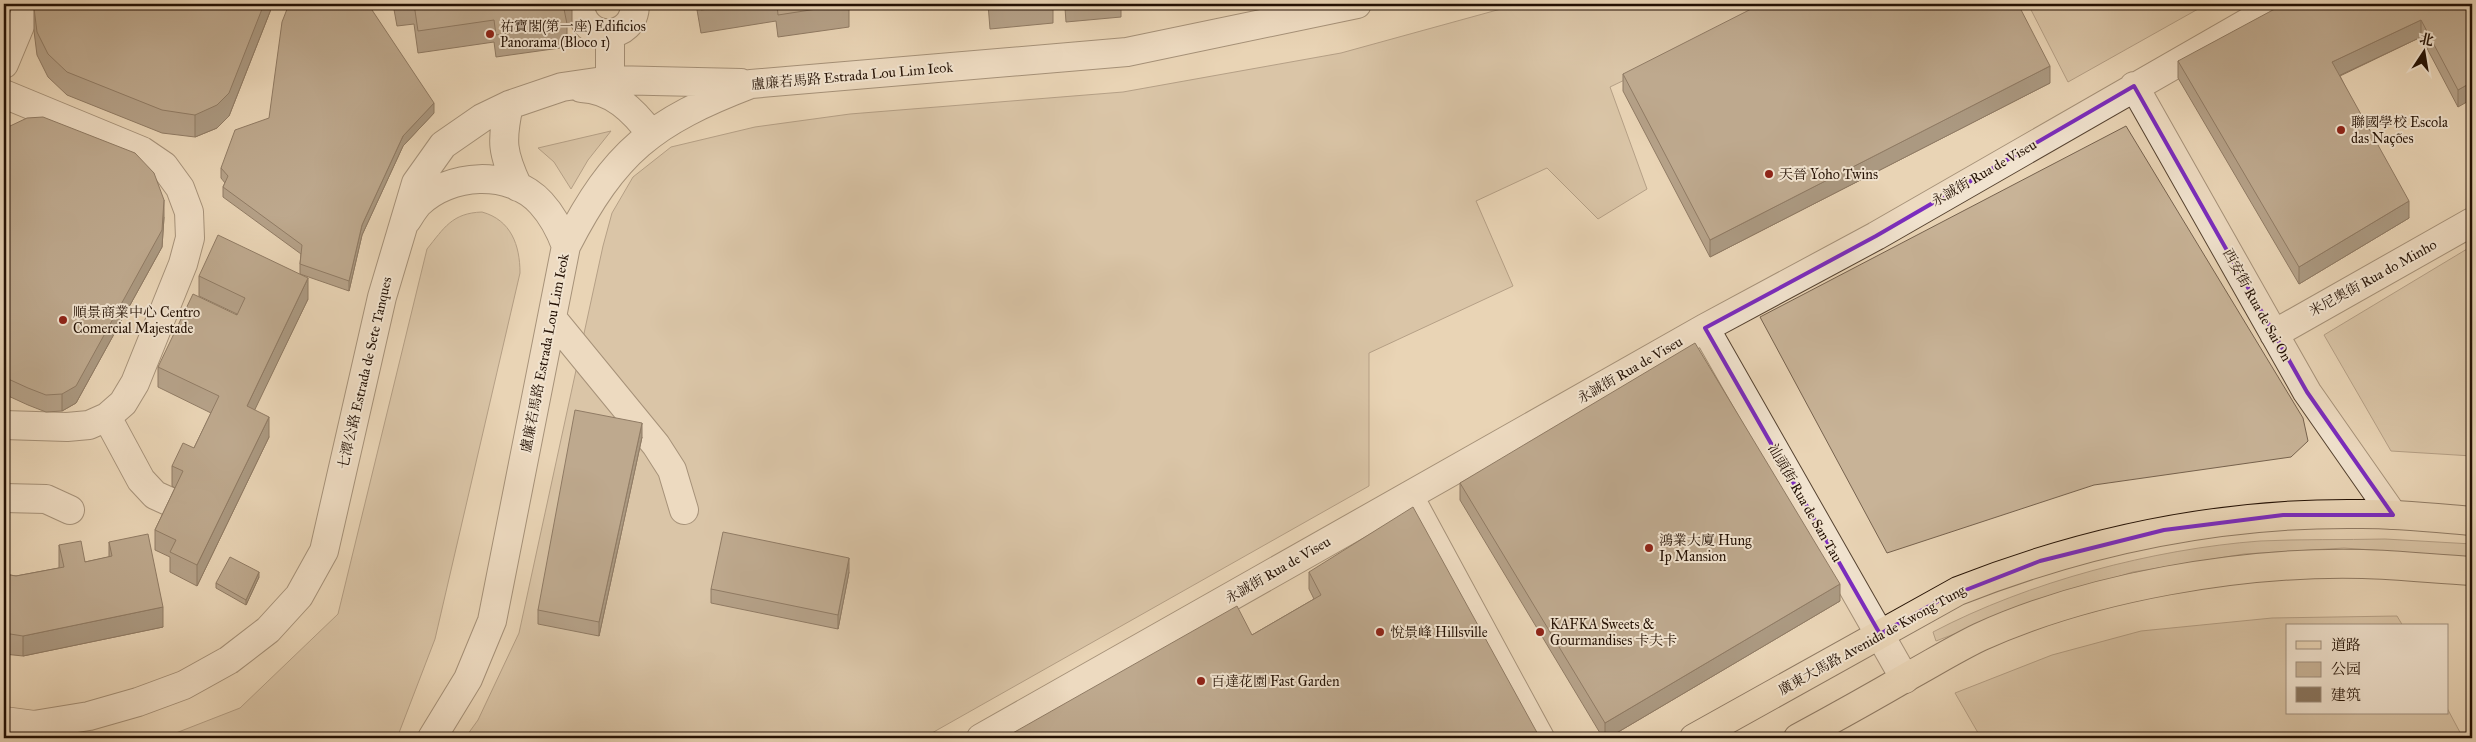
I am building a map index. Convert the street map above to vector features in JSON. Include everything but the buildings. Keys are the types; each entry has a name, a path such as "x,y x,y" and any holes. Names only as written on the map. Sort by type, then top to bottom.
{"main road":[{"name":"廣東大馬路 Avenida de Kwong Tung","path":"1694,738 1940,600 1998,575 2040,561 2124,538 2243,518 2323,514 2393,515 2472,521"},
{"path":"1798,738 1965,644 2017,622 2097,598 2174,580 2250,569 2326,564 2364,564 2472,571"}],"street":[{"path":"4,64 29,4"},
{"path":"580,4 586,23 593,29 610,34 626,26 632,19 635,4"},
{"name":"盧廉若馬路 Estrada Lou Lim Ieok","path":"432,738 468,679 492,621 566,246 585,209 608,175 635,146 668,121 706,102 751,84 1127,52 1357,4"},
{"name":"永誠街 Rua de Viseu","path":"981,738 1705,328 1876,236 2134,86 2280,4"},
{"path":"610,34 610,80"},
{"name":"七潭公路 Estrada de Sete Tanques","path":"4,721 34,725 89,716 138,702 184,685 229,660 268,630 298,596 324,551 382,297 416,183 444,145 482,118 509,105 562,87 610,80 645,79 751,84"},
{"name":"西安街 Rua de Sai On","path":"2134,86 2307,392 2393,515"},
{"path":"562,87 589,88 614,97 635,113 651,134"},
{"path":"4,94 142,151 164,166 180,188 189,212 190,238 179,273 135,384 123,403 107,417 88,425 4,424"},
{"path":"509,105 503,132 506,161 518,186"},
{"path":"402,228 418,204 441,188 466,180 492,179 518,186 540,201 556,222 566,246"},
{"name":"米尼奧街 Rua do Minho","path":"2274,334 2472,222"},
{"path":"552,318 656,445 672,470 684,510"},
{"name":"汕頭街 Rua de San Tau","path":"1705,328 1905,679"},
{"path":"107,417 141,480 155,495 177,505"},
{"path":"1409,496 1540,738"},
{"path":"4,498 46,498 70,510"}],"highlighted area":[{"path":"2134,86 2307,392 2393,515 2283,515 2164,530 2040,561 1940,600 1880,634 1705,328 1876,236"}],"green space":[{"path":"1519,4 1783,4 1610,87 1647,189 1598,219 1547,168 1476,201 1513,286 1369,353 1369,486 923,738 465,738 478,720 519,633 603,246 612,213 633,177 671,147 755,127 850,114 1123,92 1341,53"},
{"path":"2028,4 2207,4 2068,82"},
{"path":"2126,126 2303,418 2308,441 2291,457 2094,485 1887,553 1760,317"},
{"path":"611,131 588,160 571,189 554,162 538,148"},
{"path":"482,212 500,221 512,235 518,253 520,273 435,639 397,738 163,738 240,708 338,614 427,249 450,223 463,215"},
{"path":"2472,246 2472,456 2391,451 2324,335"},
{"path":"2385,539 2472,544 2472,557 2344,548 2244,554 2133,572 2046,599 1936,641 1933,632 1970,614 2050,583 2135,560 2219,545 2260,541"},
{"path":"2397,616 2402,624 2286,624 2286,714 2448,714 2448,710 2463,738 1981,738 1955,693 2052,655 2141,631 2272,618"}],"place":[{"name":"祐寶閣(第一座) Edificios Panorama (Bloco 1)","path":"490,34"},
{"name":"聯國學校 Escola das Nações","path":"2341,130"},
{"name":"天晉 Yoho Twins","path":"1769,174"},
{"name":"順景商業中心 Centro Comercial Majestade","path":"63,320"},
{"name":"鴻業大廈 Hung Ip Mansion","path":"1649,548"},
{"name":"悅景峰 Hillsville","path":"1380,632"},
{"name":"KAFKA Sweets & Gourmandises 卡夫卡","path":"1540,632"},
{"name":"百達花園 Fast Garden","path":"1201,681"}]}
